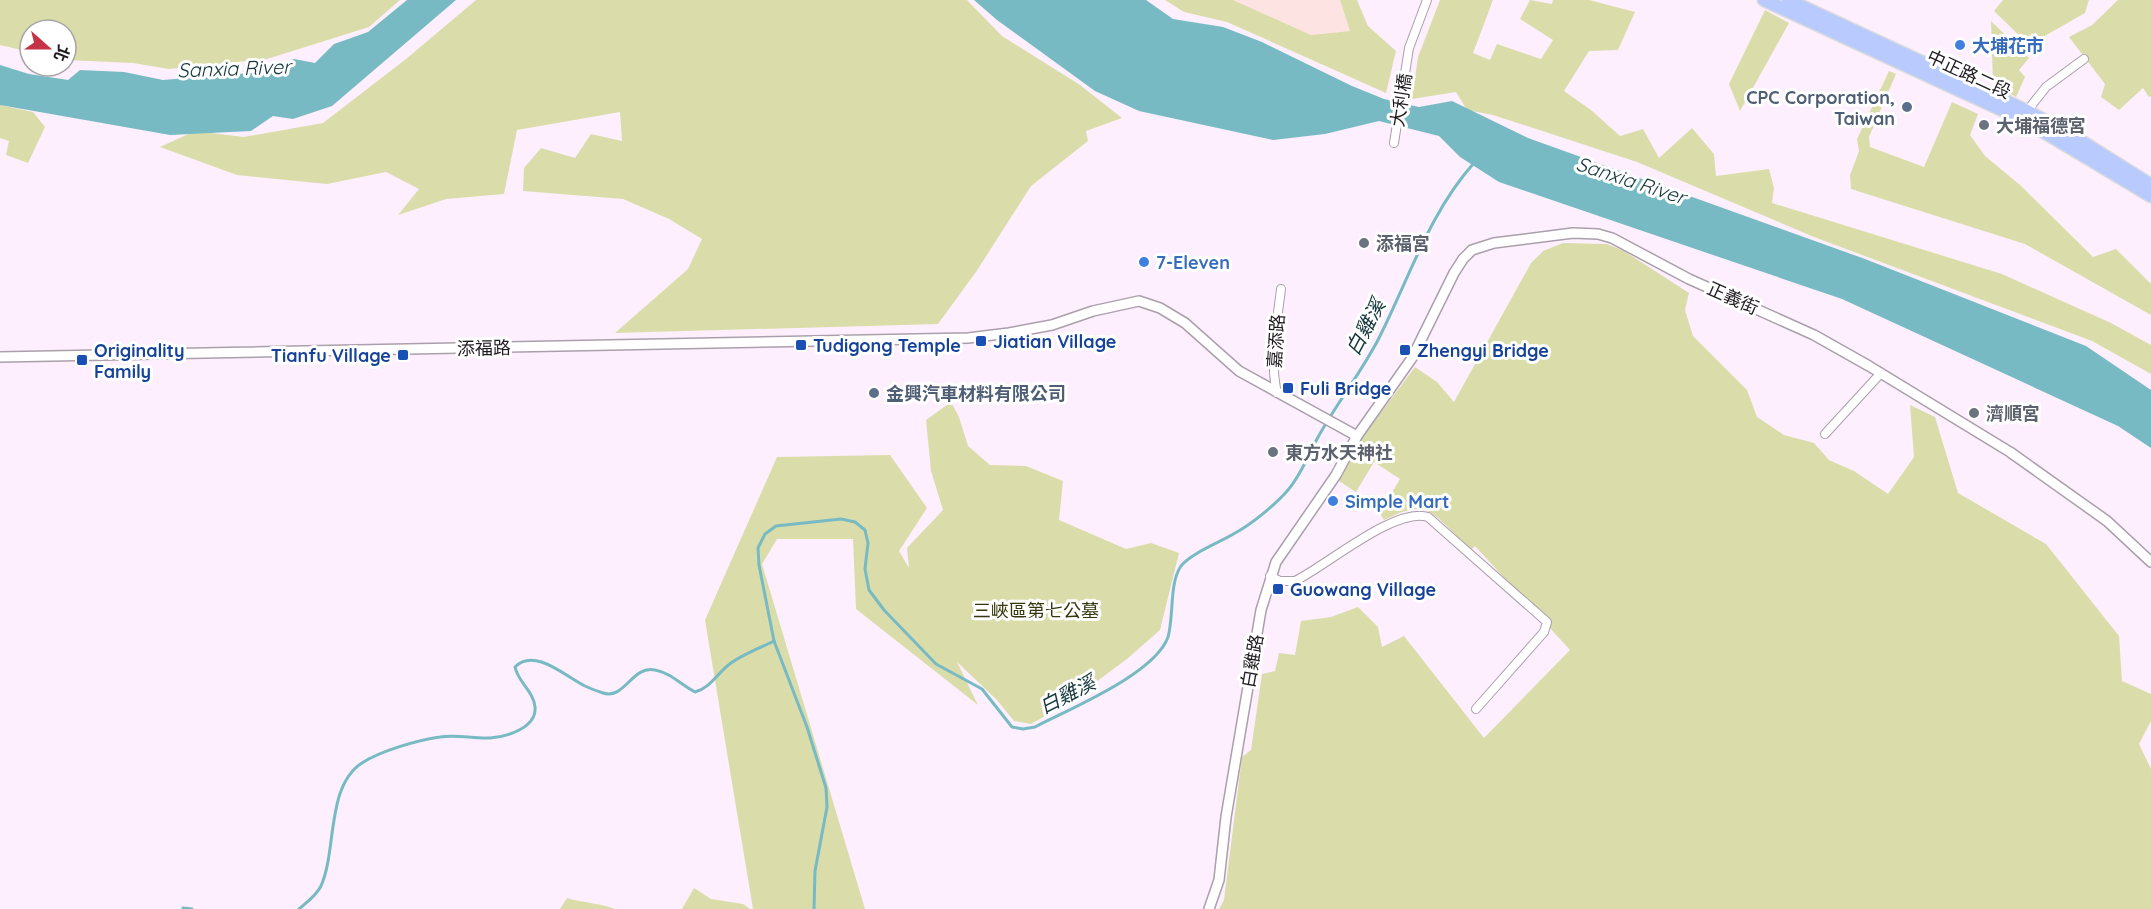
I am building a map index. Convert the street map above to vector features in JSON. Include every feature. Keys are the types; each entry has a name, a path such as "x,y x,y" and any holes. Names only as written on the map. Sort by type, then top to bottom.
{"main road":[{"name":"中正路二段","path":"1764,0 2024,120 2151,196"},
{"name":"中正路二段","path":"1788,0 2027,111 2073,136 2151,185"}],"street":[{"name":"大利橋","path":"1394,143 1409,48 1427,0"},
{"path":"2027,111 2046,87 2084,59"},
{"name":"正義街","path":"1357,436 1412,358 1454,273 1463,259 1473,250 1494,243 1549,235 1598,234 1612,238 1689,279 1814,335 1881,373 2040,472 2107,521 2151,562"},
{"name":"嘉添路","path":"1277,393 1273,354 1281,289"},
{"name":"添福路","path":"0,357 968,338 1052,325 1093,311 1139,301 1160,308 1185,323 1239,371 1277,393"},
{"path":"1825,434 1881,373"},
{"path":"1277,393 1357,436"},
{"name":"白雞路","path":"1209,909 1219,880 1226,817 1241,723 1261,610 1270,576 1282,551 1324,494 1357,436"},
{"path":"1270,576 1280,581 1295,581 1382,528 1412,516 1428,517 1547,622 1544,632 1476,709"}],"shaded area":[{"path":"1233,0 1340,0 1350,31 1311,35"}],"green space":[{"path":"0,0 400,0 369,27 267,59 169,69 133,63 78,61 78,18 18,18 18,49 0,45"},
{"path":"476,0 967,0 1002,36 1080,85 1122,118 1086,131 1088,141 1031,186 976,272 938,324 615,333 688,269 702,239 669,219 623,199 523,191 524,168 541,148 575,158 591,134 622,141 620,112 517,130 504,194 446,199 398,215 419,189 386,172 327,184 237,175 160,147 195,131 244,137 323,123 406,59"},
{"path":"1165,0 1233,0 1311,35 1350,31 1340,0 1357,0 1368,26 1396,51 1386,93 1227,22 1184,12"},
{"path":"1440,0 1493,0 1473,53 1490,60 1497,44 1541,59 1553,40 1520,19 1530,0 1552,4 1553,0 1589,0 1635,12 1618,50 1589,51 1564,91 1591,110 1620,136 1643,129 1659,158 1692,128 1714,154 1716,176 1769,169 1774,188 1772,203 2002,274 2111,323 2151,345 2151,374 2092,341 1814,237 1637,162 1493,115 1467,110 1456,92 1412,99 1418,57"},
{"path":"2003,0 2089,0 2085,13 2029,45 1994,11"},
{"path":"2118,0 2151,0 2151,96 2149,97 2143,88 2119,110 2101,97 2105,84 2069,37 2092,25"},
{"path":"1765,10 1789,23 1740,111 1729,84"},
{"path":"1991,21 2029,58 2019,70 2025,77 2016,97 1993,84"},
{"path":"1889,71 1896,74 1869,137 1870,147 1924,167 1952,102 1978,114 1970,135 1985,156 2020,185 2093,257 2116,249 2151,284 2151,315 2025,244 1851,189 1850,175 1859,151 1857,139"},
{"path":"0,105 33,112 45,127 28,163 6,155 9,141 0,138"},
{"path":"1563,243 1607,244 1624,251 1689,293 1685,310 1693,336 1747,390 1757,417 1784,435 1814,443 1829,460 1854,471 1888,494 1914,457 1910,405 1935,417 1958,493 2046,544 2119,636 2122,681 2151,694 2151,721 2139,744 2151,769 2151,909 1219,909 1224,900 1242,757 1251,750 1262,674 1275,671 1279,653 1295,655 1301,621 1331,617 1358,607 1378,627 1382,647 1404,636 1484,738 1570,650 1475,546 1471,550 1432,514 1426,510 1415,509 1401,512 1384,520 1380,513 1400,479 1374,462 1356,492 1339,481 1361,439 1415,367 1437,382 1454,402 1531,263 1543,251"},
{"name":"三峽區第七公墓","path":"951,402 959,417 968,446 990,465 1026,466 1063,481 1059,520 1126,549 1151,543 1179,553 1160,630 1127,659 1065,705 1031,724 1014,721 997,700 957,662 978,705 856,609 853,539 777,539 762,564 865,909 753,909 705,620 777,457 890,455 927,508 899,551 909,568 907,548 943,510 931,471 926,420"},
{"path":"694,888 711,899 743,904 750,909 682,909"},
{"path":"567,898 603,905 615,909 560,909"}],"water":[{"path":"407,0 456,0 332,106 293,119 273,116 251,131 170,135 0,105 0,65 18,71 18,78 68,80 78,78 80,70 124,72 163,80 261,72 294,59 315,63 334,44 368,32"},
{"name":"Sanxia River","path":"974,0 1146,0 1173,19 1223,27 1262,42 1384,99 1419,107 1452,101 1528,138 1865,259 2086,346 2151,390 2151,448 2118,426 1842,299 1499,182 1460,157 1439,136 1379,121 1325,134 1273,140 1139,111 1095,91 997,20"}],"waterway":[{"name":"白雞溪","path":"814,909 815,871 827,807 826,788 807,727 774,641 759,565 758,548 765,534 776,526 841,519 855,522 865,530 868,543 865,569 869,590 884,610 936,664 982,689 1012,727 1023,729 1035,727 1089,700 1129,677 1160,651 1170,629 1173,591 1181,566 1256,519 1293,484 1324,426 1379,338 1444,203 1474,163"},
{"path":"299,909 314,896 321,886 326,871 337,803 351,773 362,763 410,743 446,736 497,737 526,726 531,721 535,707 515,667 523,662 532,660 541,662 603,693 617,692 640,672 647,670 666,674 695,692 706,687 736,660 774,641"},
{"path":"183,908 192,909"}],"place":[{"name":"大埔花市","path":"1960,45"},
{"name":"CPC Corporation, Taiwan","path":"1907,107"},
{"name":"大埔福德宮","path":"1984,125"},
{"name":"添福宮","path":"1364,243"},
{"name":"7-Eleven","path":"1144,262"},
{"name":"Jiatian Village","path":"981,341"},
{"name":"Tudigong Temple","path":"801,345"},
{"name":"Zhengyi Bridge","path":"1405,350"},
{"name":"Tianfu Village","path":"403,355"},
{"name":"Originality Family","path":"82,360"},
{"name":"Fuli Bridge","path":"1288,388"},
{"name":"金興汽車材料有限公司","path":"874,393"},
{"name":"濟順宮","path":"1974,413"},
{"name":"東方水天神社","path":"1273,452"},
{"name":"Simple Mart","path":"1333,501"},
{"name":"Guowang Village","path":"1278,589"}]}
